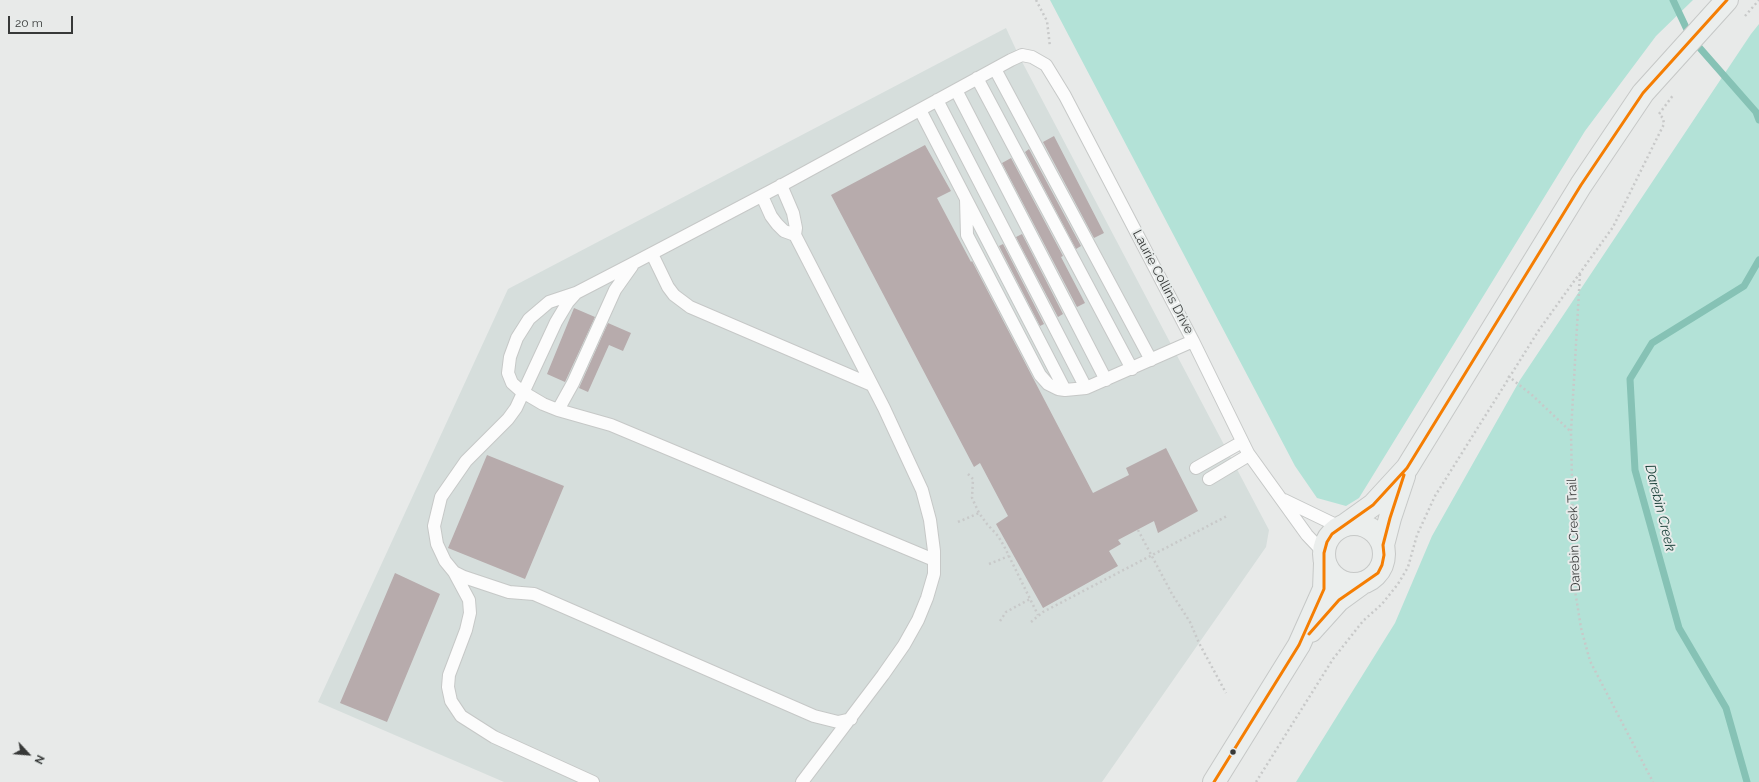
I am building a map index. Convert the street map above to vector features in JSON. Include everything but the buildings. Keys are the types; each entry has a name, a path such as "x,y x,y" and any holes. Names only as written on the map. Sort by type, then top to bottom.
{"main road":[{"path":"1214,782 1299,645 1324,589 1326,542 1332,534 1373,505 1407,468 1581,185 1643,93 1727,0"},
{"path":"1299,645 1339,600 1361,584 1370,580 1378,573 1382,565 1384,555 1383,545 1390,518 1407,468"},
{"path":"1343,526 1355,524 1364,526 1372,530 1379,537 1383,545"},
{"path":"1325,558 1329,571 1339,580 1352,584 1361,584"}],"lane":[{"path":"934,560 611,425 558,410 524,393 512,383 508,373 510,357 517,338 529,319 542,307 558,298 576,292 652,254 781,186 977,78 1022,55 1032,57 1046,65"},
{"name":"Laurie Collins Drive","path":"1046,65 1065,96 1193,341 1249,455 1268,483 1281,498 1325,558"},
{"path":"995,69 1151,360"},
{"path":"977,78 1132,369"},
{"path":"956,90 1106,380"},
{"path":"938,100 1086,388"},
{"path":"920,110 1065,390"},
{"path":"781,186 793,213 796,228 795,235 872,385 922,490 930,520 934,560 934,574 918,620 904,646 851,719 802,782"},
{"path":"762,196 771,216 784,231 795,235"},
{"path":"966,199 966,234 1043,380 1058,389 1065,390 1086,388 1193,341"},
{"path":"652,254 668,287 690,307 872,385"},
{"path":"558,410 573,383 615,290 634,263"},
{"path":"576,292 556,322 516,408 508,419 476,449 441,497 434,526 440,554 454,572 469,600 470,613 466,630 449,675 448,687 451,701 460,716 494,737 593,782"},
{"path":"1196,468 1242,442"},
{"path":"1209,479 1249,455"},
{"name":"Laurie Collins Drive","path":"1281,498 1343,526"},
{"path":"454,572 479,583 509,592 534,594 814,716 838,722 851,719"}],"path":[{"path":"1036,0 1047,21 1051,50 1046,65"},
{"path":"1256,782 1333,659 1363,621 1382,604 1398,584 1408,567 1416,535 1435,496 1508,376 1613,227 1664,124 1663,118 1659,114 1676,91"},
{"name":"Darebin Creek Trail","path":"1580,272 1570,432 1574,584 1581,628 1590,661 1653,782"},
{"path":"1508,376 1532,395 1570,432"},
{"path":"968,474 973,479 972,498 979,513 998,536 1038,615"},
{"path":"958,522 979,513"},
{"path":"1031,622 1038,615 1227,516"},
{"path":"1138,530 1172,594 1190,622 1199,643 1226,693"},
{"path":"989,564 1009,556"},
{"path":"1000,621 1006,612 1030,600"}],"shaded area":[{"path":"1006,28 1019,56 1269,530 1266,547 1102,782 504,782 318,702 508,289"}],"green space":[{"path":"1050,0 1693,0 1656,36 1585,131 1359,498 1346,506 1317,498 1295,466"},
{"path":"1759,24 1759,782 1296,782 1395,623 1432,536 1520,380"}],"waterway":[{"name":"Darebin Creek","path":"1673,0 1691,38 1756,112 1759,120"},
{"name":"Darebin Creek","path":"1747,782 1726,708 1679,628 1635,470 1630,379 1652,343 1744,286 1759,260"}],"transit line":[{"path":"1214,782 1299,645 1324,589 1324,553 1327,542 1332,534 1373,505 1407,468 1581,185 1643,93 1727,0"},
{"path":"1309,634 1339,600 1378,573 1382,565 1384,555 1383,545 1390,518 1404,475"}]}
